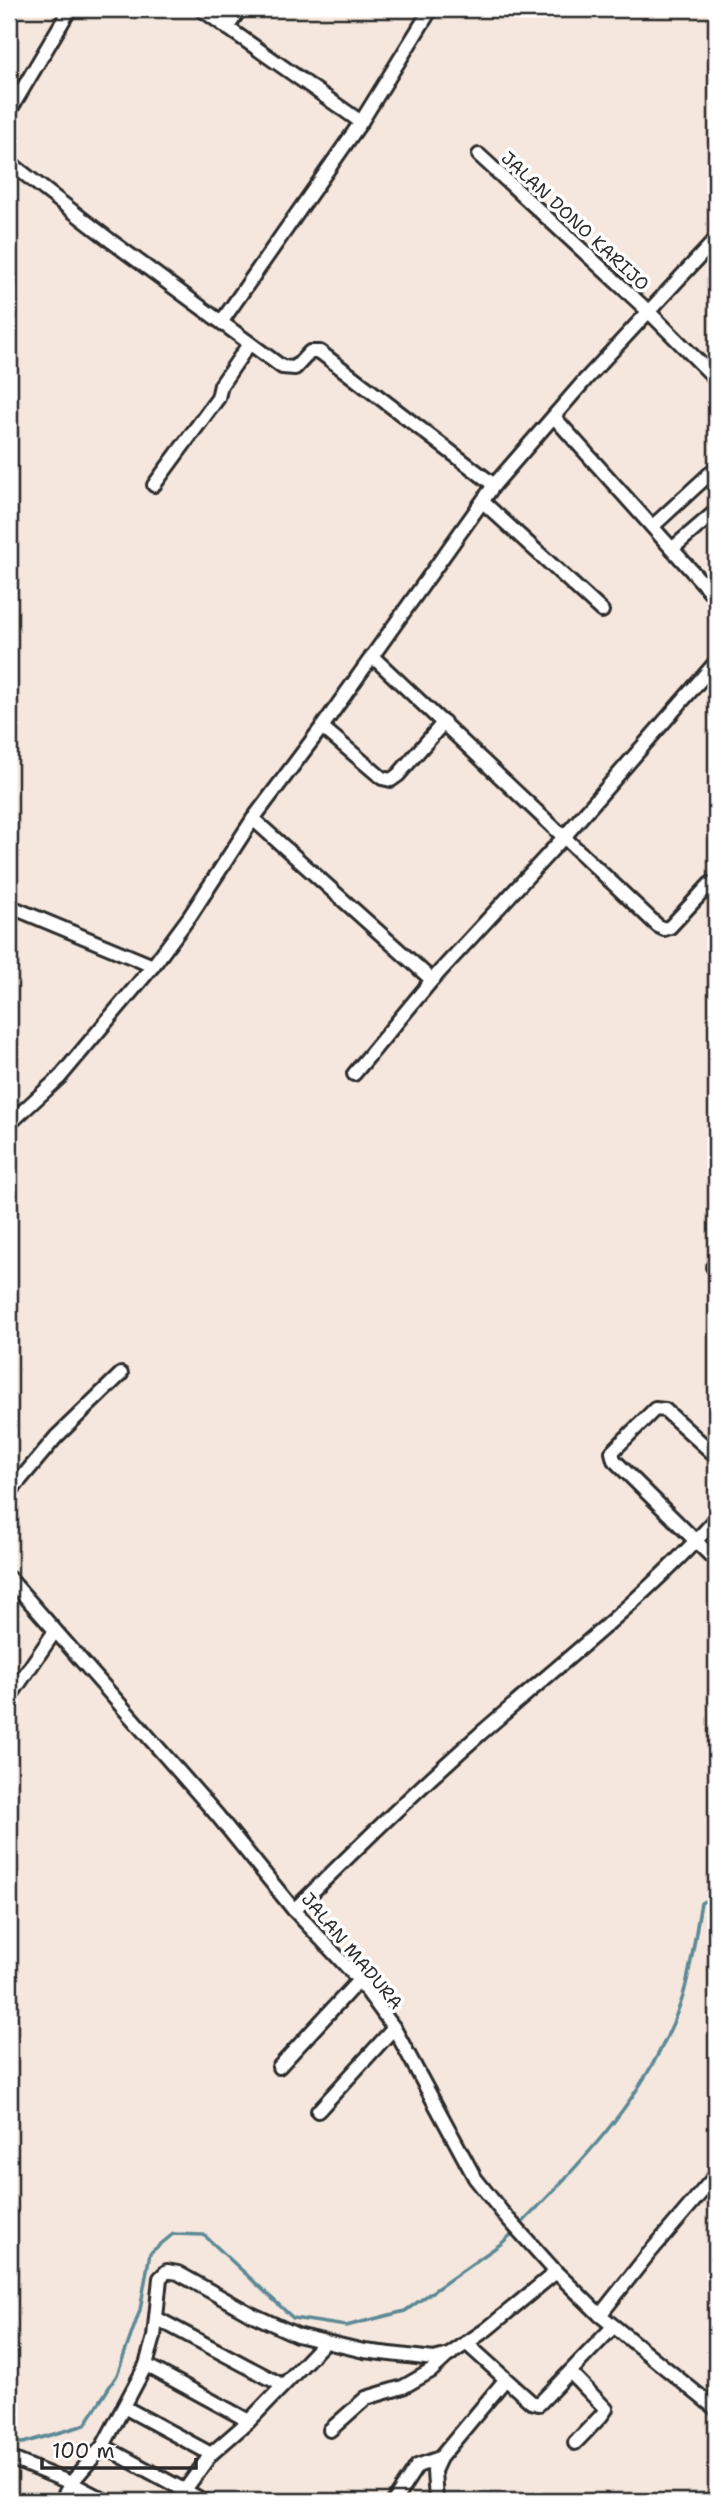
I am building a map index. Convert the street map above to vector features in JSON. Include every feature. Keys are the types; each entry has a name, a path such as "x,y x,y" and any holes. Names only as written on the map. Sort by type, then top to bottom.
{"street":[{"path":"9,112 70,9"},
{"path":"201,9 361,122"},
{"path":"227,28 240,9"},
{"path":"222,321 361,122 431,9"},
{"name":"JALAN DONO KARIJO","path":"480,155 648,311 716,379"},
{"path":"9,162 249,344 287,369 297,367 310,352 320,352 494,485"},
{"path":"9,1124 60,1077 153,966 190,916 253,819 322,727 494,485 648,311 716,239"},
{"path":"154,485 218,398 221,384 249,344"},
{"path":"554,416 716,598"},
{"path":"653,526 716,468"},
{"path":"483,502 602,611"},
{"path":"673,548 716,511"},
{"path":"372,656 661,928 670,927 710,884 716,884"},
{"path":"354,1074 432,980 564,837 716,662"},
{"path":"322,727 382,778 391,780 444,722"},
{"path":"253,819 432,980"},
{"path":"9,906 153,966"},
{"path":"9,1493 56,1437 121,1374"},
{"path":"716,1456 660,1408 655,1409 612,1452 614,1460 716,1561"},
{"path":"295,1910 391,1814 594,1636 716,1519"},
{"name":"JALAN MADURA","path":"9,1578 217,1815 295,1910 359,1980 394,2028 475,2178 529,2244 600,2315 716,2409"},
{"path":"9,1698 55,1631"},
{"path":"279,2067 359,1980"},
{"path":"318,2110 394,2028"},
{"path":"600,2315 716,2175"},
{"path":"61,2501 71,2483 103,2446 146,2365 152,2350 160,2278 164,2272 172,2270 297,2335 397,2356 434,2358 449,2355"},
{"path":"330,2430 366,2398 403,2387 430,2371 556,2272"},
{"path":"156,2318 282,2385"},
{"path":"466,2343 531,2402 539,2404 613,2326"},
{"path":"180,2496 211,2454 249,2421 325,2342"},
{"path":"146,2365 249,2421"},
{"path":"570,2372 606,2409 575,2443"},
{"path":"436,2501 434,2471 440,2458 505,2380"},
{"path":"124,2407 211,2454"},
{"path":"103,2446 180,2496 204,2501"},
{"path":"394,2501 417,2466 440,2458"},
{"path":"17,2461 106,2501"},
{"path":"711,2501 716,2494"}],"waterway":[{"path":"520,2225 591,2150 634,2094 652,2065 681,2002 701,1903 716,1895"},
{"path":"9,2442 23,2443 85,2425 117,2375 140,2310 150,2253 173,2234 204,2235 293,2318 346,2326 405,2311 515,2231"}]}
